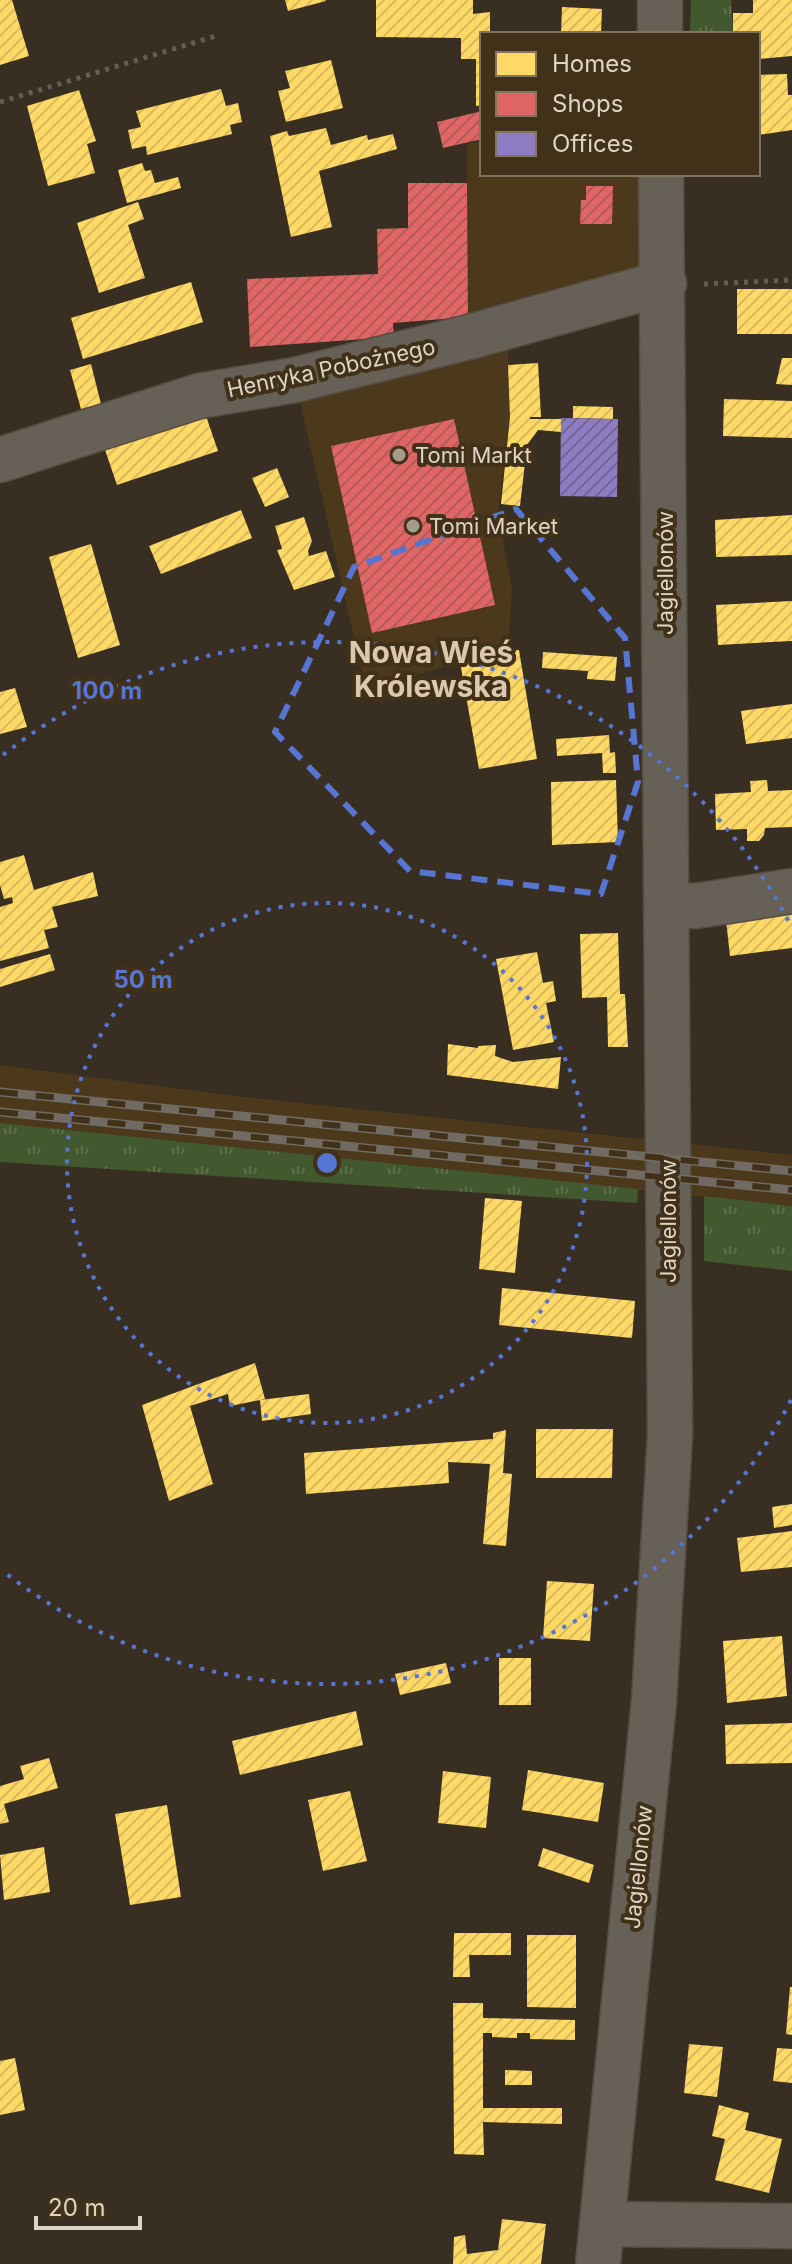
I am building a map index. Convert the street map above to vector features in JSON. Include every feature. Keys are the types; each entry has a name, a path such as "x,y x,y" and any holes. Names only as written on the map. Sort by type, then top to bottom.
{"street":[{"path":"660,0 660,32"},
{"name":"Jagiellonów","path":"601,2244 654,1701 670,1435 667,904 684,283 661,176"},
{"name":"Henryka Pobożnego","path":"0,460 199,396 295,380 684,283"},
{"path":"667,904 696,906 792,891"},
{"path":"601,2244 792,2226"}],"path":[{"path":"0,102 219,35"},
{"path":"684,283 792,280"}],"highlighted area":[{"path":"516,509 625,638 638,782 601,894 410,871 275,732 354,567"}],"shaded area":[{"path":"480,142 480,176 662,176 664,283 508,347 510,417 498,513 512,589 509,635 489,654 366,690 295,380 468,317 467,143"},
{"path":"0,1065 234,1096 792,1155 792,1206 0,1123"}],"green space":[{"path":"691,0 731,0 733,32 690,32"},
{"path":"0,1123 638,1189 637,1203 0,1162"},
{"path":"704,1196 792,1206 792,1271 704,1261"}],"building: Homes":[{"path":"0,0 12,0 29,56 0,65"},
{"path":"285,0 325,0 326,1 288,11"},
{"path":"376,0 473,0 473,14 490,12 490,32 480,32 480,105 476,106 476,59 461,59 461,38 376,37"},
{"path":"753,0 792,0 792,56 760,59 760,32 733,32 733,13 753,13"},
{"path":"562,7 602,9 601,32 561,32"},
{"path":"331,60 343,108 286,122 278,91 290,88 285,71"},
{"path":"787,74 788,95 792,95 792,130 760,135 760,75"},
{"path":"221,89 226,106 238,103 242,122 230,125 232,134 147,155 146,146 132,149 128,130 141,127 136,111"},
{"path":"79,90 96,141 87,144 95,173 48,186 27,106"},
{"path":"326,128 331,145 367,135 368,140 393,134 397,149 319,171 332,227 291,237 270,136 287,131 289,136"},
{"path":"142,163 145,171 151,170 155,183 178,177 181,188 127,203 118,170"},
{"path":"138,202 144,219 128,225 145,278 99,293 77,223"},
{"path":"191,282 203,322 83,359 71,318"},
{"path":"737,289 792,289 792,334 737,334"},
{"path":"782,358 792,358 792,385 776,384"},
{"path":"538,363 541,417 530,419 561,419 561,432 538,430 527,445 520,506 501,504 510,417 508,365"},
{"path":"91,364 101,404 81,409 70,370"},
{"path":"724,399 792,401 792,438 723,436"},
{"path":"573,406 613,407 613,419 573,418"},
{"path":"205,413 218,451 117,485 104,447"},
{"path":"277,468 289,497 265,507 252,478"},
{"path":"241,510 252,538 161,574 149,546"},
{"path":"792,515 792,555 716,557 715,520"},
{"path":"304,517 312,541 309,556 326,551 335,577 294,590 277,550 282,549 275,526"},
{"path":"91,544 120,645 78,658 49,557"},
{"path":"792,601 792,641 718,645 716,605"},
{"path":"519,650 537,759 479,769 460,662"},
{"path":"543,652 617,657 615,681 587,679 588,671 542,668"},
{"path":"15,688 27,727 0,734 0,692"},
{"path":"792,704 792,738 746,744 741,711"},
{"path":"609,735 610,753 615,752 616,773 603,773 602,753 557,756 556,739"},
{"path":"616,780 618,842 552,845 551,782"},
{"path":"767,780 768,791 792,790 792,827 765,828 759,841 747,841 747,829 716,830 715,794 751,792 750,781"},
{"path":"24,855 34,890 93,872 98,896 52,907 58,927 44,930 49,948 0,961 0,907 13,903 12,897 4,899 0,885 0,862"},
{"path":"792,902 792,948 730,956 725,911"},
{"path":"618,933 620,994 625,994 628,1047 608,1047 607,997 582,998 580,934"},
{"path":"537,952 543,983 553,981 556,1001 546,1003 554,1042 513,1050 496,959"},
{"path":"50,954 55,970 0,987 0,969"},
{"path":"448,1044 478,1048 496,1045 495,1056 513,1062 561,1057 558,1089 447,1075"},
{"path":"485,1198 522,1201 515,1273 479,1269"},
{"path":"502,1288 635,1301 632,1338 499,1325"},
{"path":"255,1363 265,1399 230,1406 228,1394 190,1406 213,1484 169,1501 142,1405"},
{"path":"309,1394 311,1414 262,1421 260,1400"},
{"path":"536,1429 613,1429 612,1478 536,1478"},
{"path":"506,1430 503,1473 512,1474 506,1546 483,1544 490,1464 448,1462 449,1483 306,1494 304,1453 493,1439 493,1433"},
{"path":"792,1504 792,1525 774,1528 772,1507"},
{"path":"792,1531 792,1567 741,1572 737,1538"},
{"path":"547,1581 594,1584 590,1641 543,1638"},
{"path":"782,1636 787,1696 727,1703 723,1641"},
{"path":"499,1658 531,1658 531,1705 499,1705"},
{"path":"446,1663 451,1683 400,1695 395,1674"},
{"path":"356,1711 363,1745 240,1775 232,1741"},
{"path":"792,1723 792,1763 726,1764 725,1725"},
{"path":"49,1758 58,1788 4,1804 9,1822 0,1824 0,1786 24,1779 20,1766"},
{"path":"528,1770 604,1783 598,1822 522,1810"},
{"path":"443,1771 491,1777 486,1828 438,1823"},
{"path":"350,1791 367,1861 323,1871 308,1800"},
{"path":"167,1805 181,1897 130,1905 115,1814"},
{"path":"44,1847 50,1892 4,1900 0,1855"},
{"path":"543,1848 594,1865 589,1883 538,1866"},
{"path":"454,1933 511,1933 511,1955 469,1955 470,1977 453,1977"},
{"path":"527,1935 576,1935 576,2008 527,2007"},
{"path":"792,1987 792,2035 786,2034"},
{"path":"453,2003 483,2003 483,2018 575,2020 575,2040 530,2039 530,2033 517,2033 517,2038 492,2037 492,2033 483,2033 483,2108 562,2108 562,2124 483,2122 484,2155 454,2154"},
{"path":"689,2044 723,2047 717,2097 684,2093"},
{"path":"777,2048 792,2049 792,2083 773,2081"},
{"path":"15,2058 25,2110 0,2115 0,2061"},
{"path":"505,2070 532,2071 532,2085 505,2085"},
{"path":"719,2105 749,2113 745,2130 782,2139 769,2193 715,2180 725,2139 712,2136"},
{"path":"502,2219 546,2224 541,2264 453,2264 454,2237 465,2235 467,2254 498,2250"}],"building: Shops":[{"path":"480,111 480,139 443,148 437,122"},
{"path":"408,183 467,183 468,317 393,323 394,337 250,347 247,279 378,274 377,229 408,228"},
{"path":"586,186 613,186 612,224 580,224 581,200 586,200"},
{"name":"Tomi Market","path":"454,419 495,605 372,633 331,446"}],"building: Offices":[{"path":"561,418 618,419 617,497 560,496"}],"railway":[{"path":"0,1092 792,1171"},
{"path":"0,1112 792,1190"}],"place":[{"name":"Tomi Markt","path":"399,455"},
{"name":"Tomi Market","path":"413,526"}],"district":[{"name":"Nowa Wieś Królewska","path":"431,670"}]}
